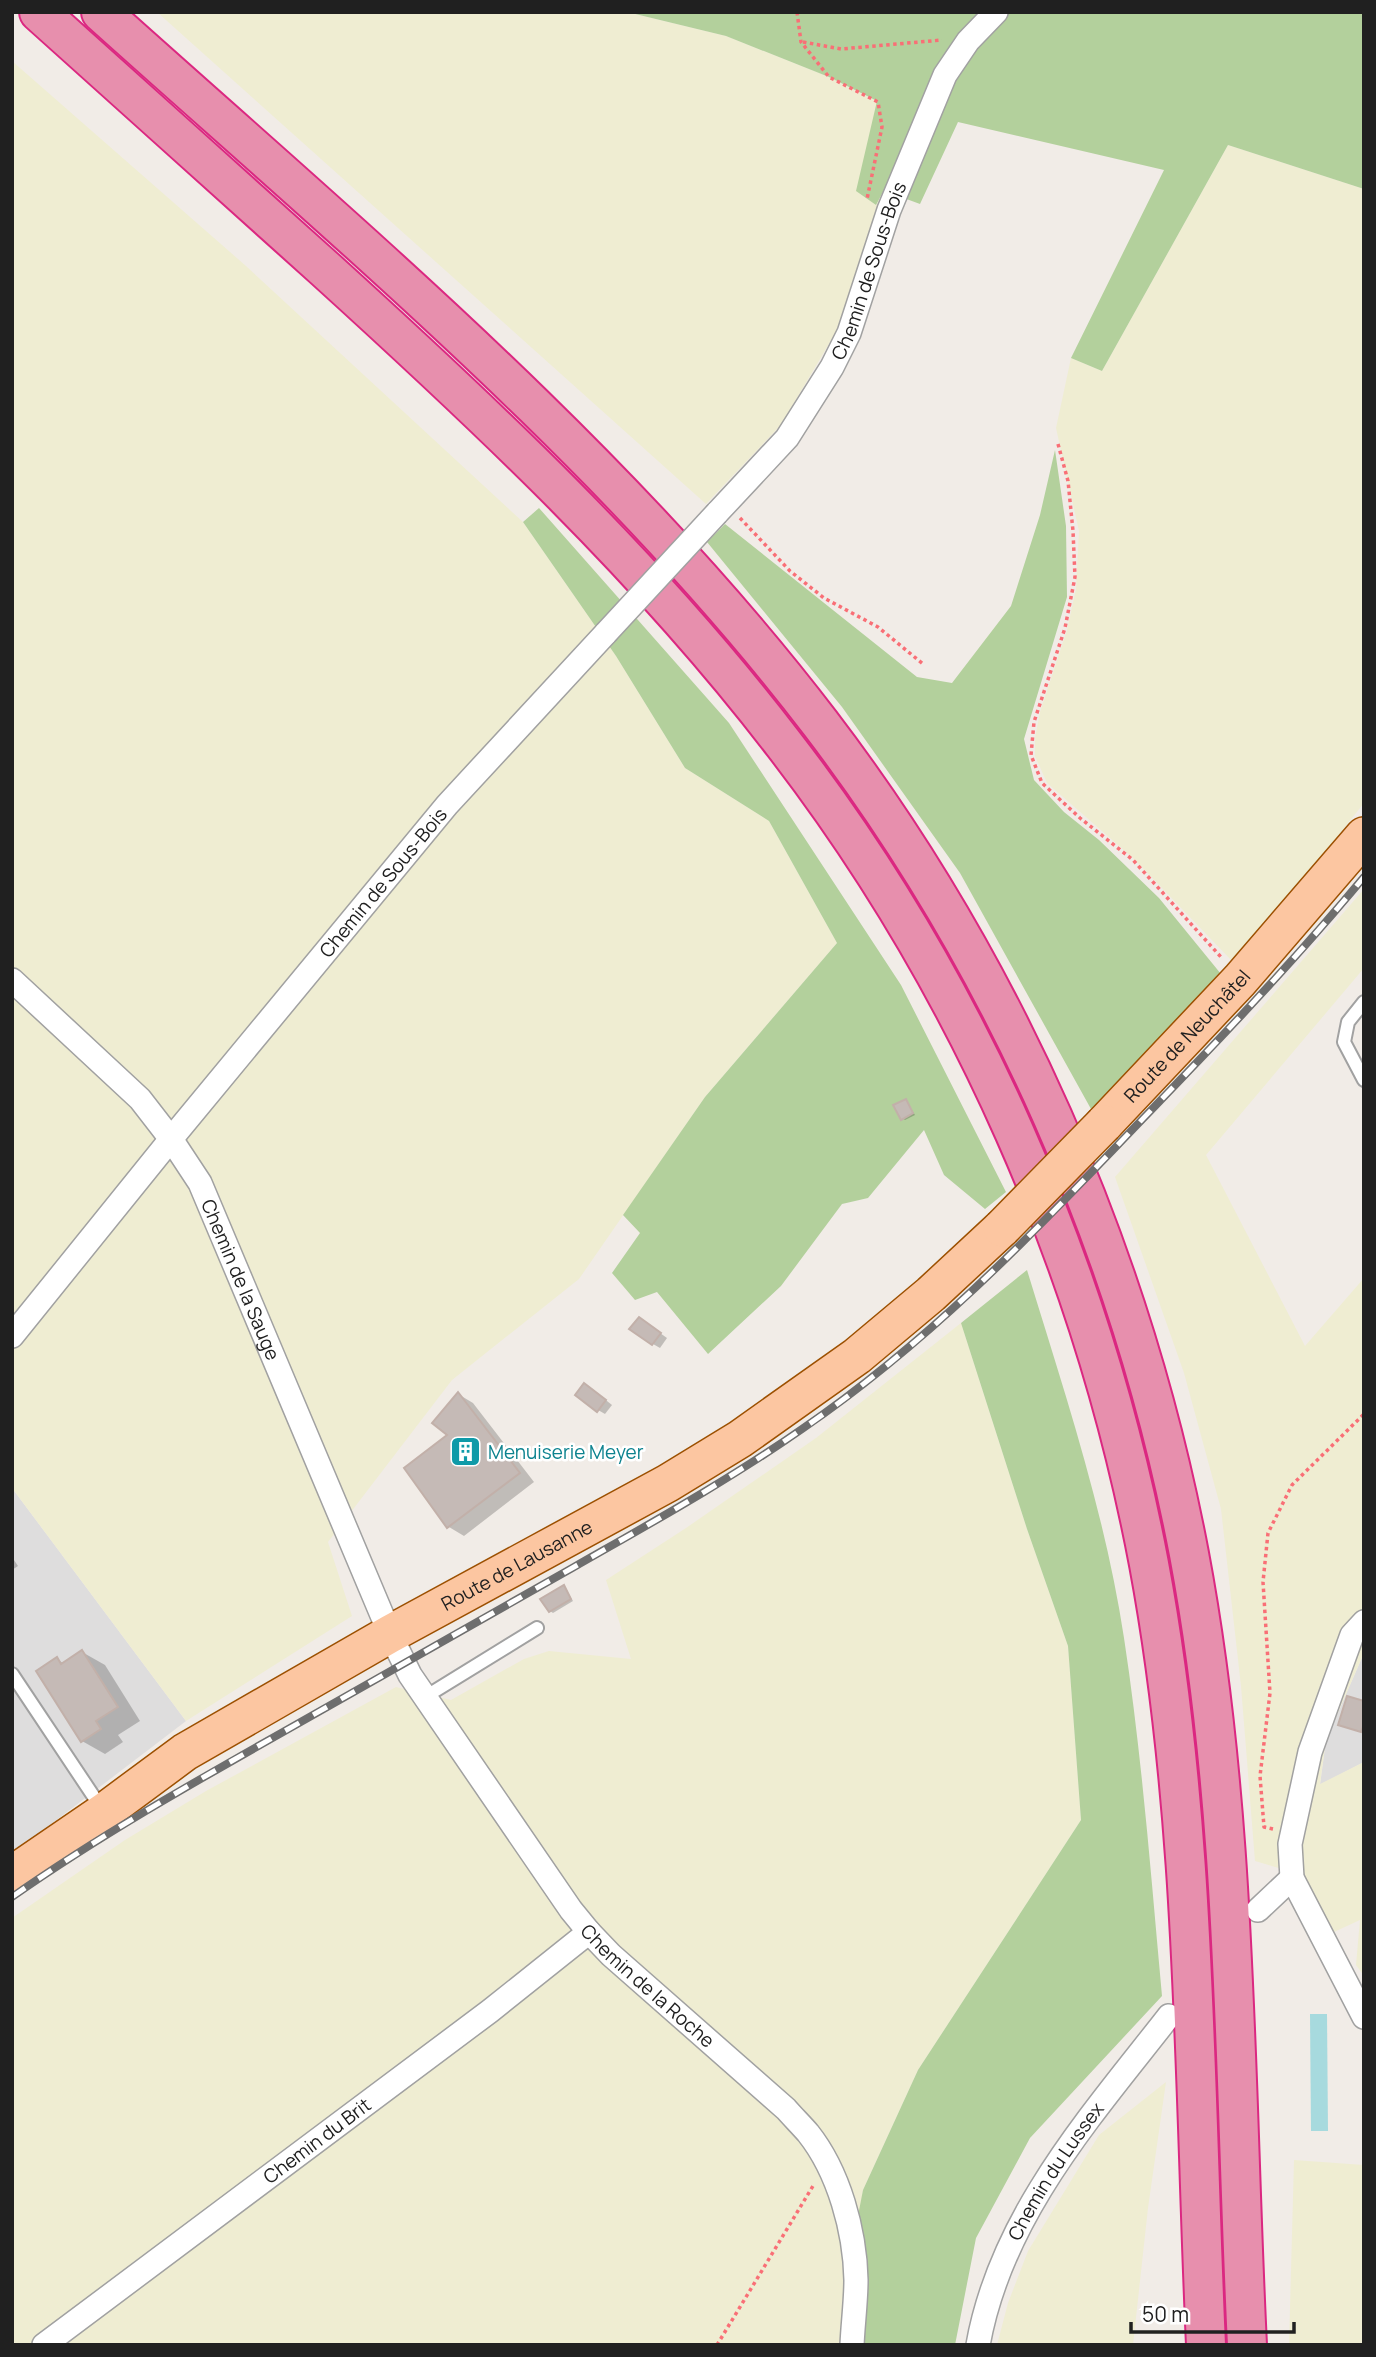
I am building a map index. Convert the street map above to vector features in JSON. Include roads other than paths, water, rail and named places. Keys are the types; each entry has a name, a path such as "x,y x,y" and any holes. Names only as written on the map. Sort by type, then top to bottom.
{"highway":[{"path":"39,12 418,354 567,498 659,596 747,697 822,795 920,948 977,1054 1028,1164 1091,1333 1124,1451 1150,1567 1171,1712 1183,1835 1206,2345"},
{"path":"101,12 509,382 643,517 725,607 818,720 890,822 974,959 1040,1089 1087,1201 1129,1316 1164,1438 1190,1558 1212,1708 1223,1820 1233,1983 1247,2345"}],"main road":[{"name":"Route de Neuchâtel","path":"1002,1228 1240,980 1364,836"},
{"name":"Route de Lausanne","path":"12,1875 185,1752 390,1634 668,1483 740,1439 857,1356 931,1294 1002,1228"}],"street":[{"name":"Chemin de Sous-Bois","path":"12,1336 447,805 787,439 832,368 849,333 894,198 945,75 968,41 996,12"},
{"name":"Chemin de la Sauge","path":"12,980 141,1100 200,1183 390,1634"},
{"path":"1364,1622 1352,1635 1310,1752 1290,1844 1292,1878 1364,2017"},
{"name":"Chemin de la Roche","path":"390,1634 425,1697 571,1910 589,1932 611,1955 786,2109 809,2134 827,2163 843,2204 852,2245 856,2280 852,2345"},
{"path":"1258,1910 1292,1878"},
{"name":"Chemin du Brit","path":"44,2345 490,2011 589,1932"},
{"name":"Chemin du Lussex","path":"978,2345 991,2296 1013,2238 1039,2190 1069,2146 1169,2016"}],"lane":[{"path":"1364,1002 1348,1022 1344,1042 1364,1080"},
{"path":"425,1697 537,1628"},
{"path":"12,1674 104,1812"}],"water":[{"path":"1310,2014 1327,2014 1328,2131 1311,2131"}],"railway":[{"path":"12,1897 180,1791 690,1501 774,1448 848,1396 934,1326 1015,1250 1250,1006 1364,877"}],"place":[{"name":"Menuiserie Meyer","path":"465,1452"}]}
